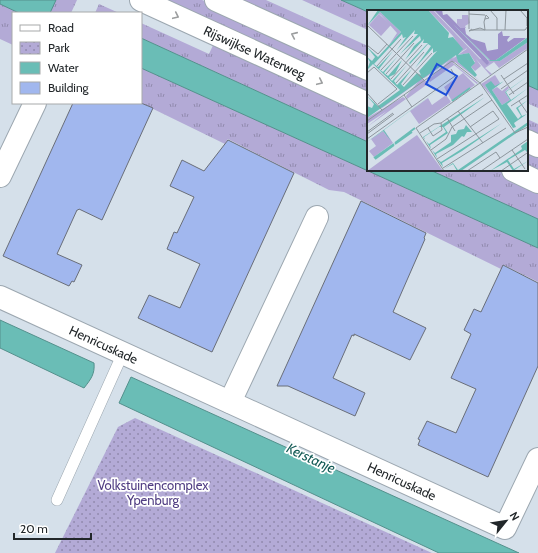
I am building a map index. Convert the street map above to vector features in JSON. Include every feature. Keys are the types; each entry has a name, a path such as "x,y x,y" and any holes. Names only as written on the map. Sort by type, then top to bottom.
{"street":[{"name":"Rijswijkse Waterweg","path":"141,0 367,104"},
{"path":"216,0 367,69"},
{"path":"0,176 35,104"},
{"path":"528,141 538,146"},
{"path":"515,171 538,182"},
{"path":"230,402 317,217"},
{"name":"Henricuskade","path":"0,297 505,528 538,459"}],"lane":[{"path":"57,500 123,354"}],"green space":[{"path":"56,0 77,0 71,12 50,12"},
{"path":"154,0 202,0 367,76 367,97"},
{"path":"240,0 266,0 367,46 367,62"},
{"path":"302,0 341,0 367,12 367,30"},
{"path":"0,4 17,12 12,12 12,45 0,39"},
{"path":"99,4 117,12 95,12"},
{"path":"142,23 209,54 215,41 367,111 367,142 142,38"},
{"path":"142,68 538,248 538,282 504,265 501,269 344,192 329,190 228,139 225,144 142,103"},
{"path":"528,85 538,90 538,108 528,103"},
{"path":"528,119 538,124 538,139 528,134"},
{"path":"528,148 538,153 538,175 528,170"},
{"path":"432,171 500,171 538,188 538,219"},
{"name":"Volkstuinencomplex Ypenburg","path":"135,418 432,553 55,553 118,427"}],"water":[{"path":"0,0 56,0 50,12 17,12 0,4"},
{"path":"341,0 538,0 538,90 528,85 528,10 367,10 367,12"},
{"path":"142,38 367,142 367,170 142,68"},
{"path":"368,171 432,171 538,219 538,248"},
{"path":"0,320 94,363 93,373 89,382 84,388 0,348"},
{"path":"131,377 519,553 439,553 119,403"}],"building":[{"path":"142,103 153,108 102,220 79,209 77,210 57,254 82,265 74,282 72,281 69,286 3,256 73,104"},
{"path":"228,140 294,173 212,352 138,318 149,295 180,308 200,264 167,249 174,232 177,233 194,197 170,186 182,160 204,171"},
{"path":"361,201 426,233 425,239 393,312 426,328 410,360 354,334 354,336 352,335 333,378 365,393 355,416 288,386 277,386"},
{"path":"503,265 538,283 538,366 488,477 418,445 420,440 418,439 427,421 456,433 476,389 451,378 471,334 464,330 474,309 481,312"}],"water label":[{"name":"Kerstanje","path":"311,458"}]}
